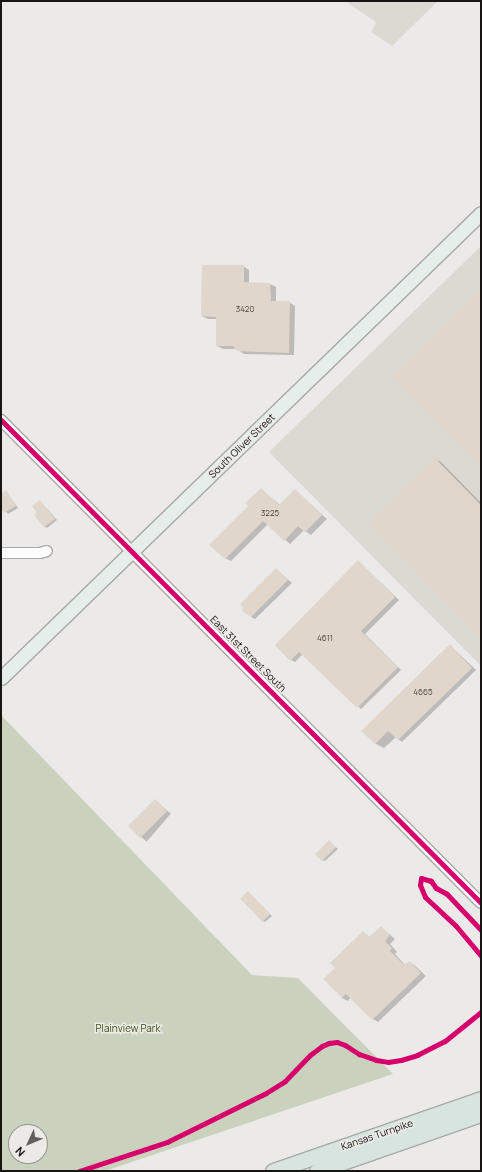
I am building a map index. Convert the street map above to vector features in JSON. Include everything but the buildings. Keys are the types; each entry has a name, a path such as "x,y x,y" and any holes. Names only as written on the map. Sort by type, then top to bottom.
{"highway":[{"name":"Kansas Turnpike","path":"273,1171 481,1099"},
{"name":"Kansas Turnpike","path":"317,1171 481,1114"}],"main road":[{"name":"South Oliver Street","path":"1,678 481,213"}],"street":[{"name":"East 31st Street South","path":"1,420 481,903"},
{"path":"1,553 40,553 48,551"}],"shaded area":[{"path":"348,1 438,1 392,46 371,32 376,22 349,4"},
{"path":"481,246 481,666 269,452"}],"green space":[{"name":"Plainview Park","path":"1,715 252,975 298,978 393,1074 105,1171 1,1171"}],"cycle path":[{"path":"1,420 481,903"},
{"path":"481,930 447,894 436,888 431,881 421,878 420,885 425,897 456,926 481,956"},
{"path":"79,1171 167,1142 266,1093 285,1081 310,1055 322,1046 329,1043 337,1042 359,1054 376,1060 388,1062 401,1060 417,1055 445,1041 481,1012"}]}
